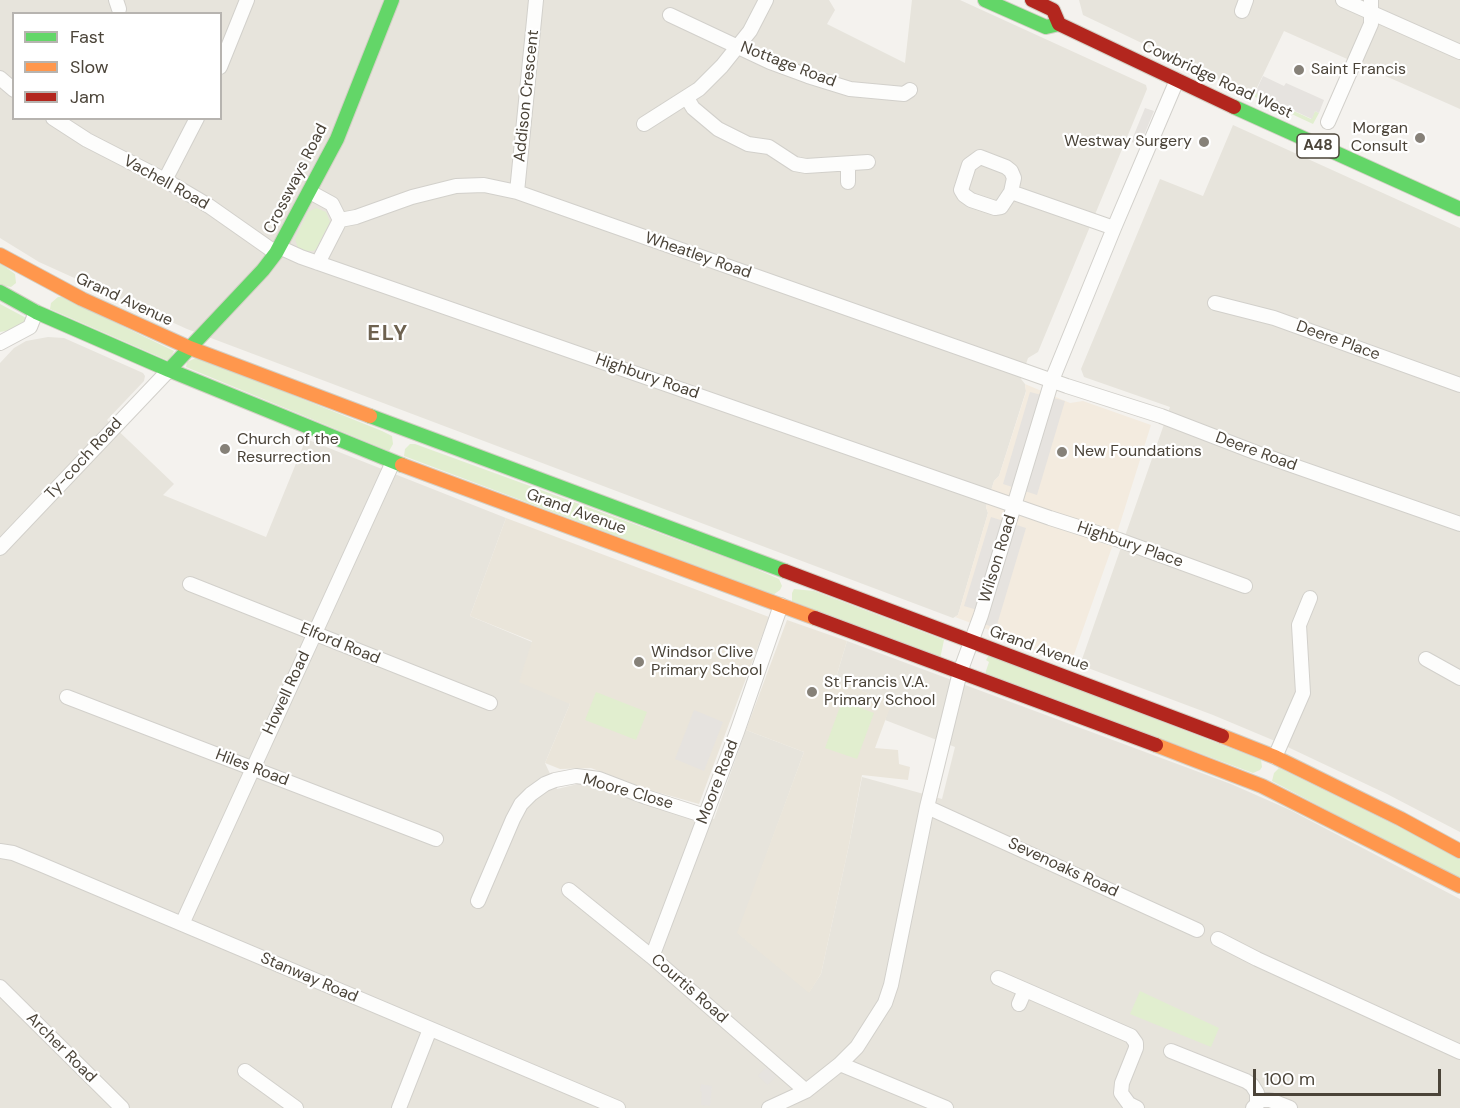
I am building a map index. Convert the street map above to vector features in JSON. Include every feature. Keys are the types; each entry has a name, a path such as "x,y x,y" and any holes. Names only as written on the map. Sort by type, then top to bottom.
{"main road":[{"name":"Crossways Road","path":"190,348 263,270 278,250 337,140 392,0"},
{"name":"Cowbridge Road West","path":"985,0 1046,27 1059,24 1348,160 1460,209"},
{"name":"Cowbridge Road West","path":"1032,0 1053,10 1059,24"},
{"name":"Grand Avenue","path":"0,255 41,296 169,370 399,446 785,589 971,641 1166,713 1460,886"},
{"name":"Grand Avenue","path":"0,292 41,296 190,348 399,446 785,589 960,672 1269,772 1401,819 1460,850"},
{"path":"169,370 190,348"}],"street":[{"path":"222,62 247,0"},
{"name":"Addison Crescent","path":"517,192 536,0"},
{"path":"644,124 699,89 739,47 766,0"},
{"path":"1343,0 1371,6 1460,52"},
{"path":"1328,122 1371,24 1371,6"},
{"name":"Nottage Road","path":"670,15 770,62 850,89 904,94 910,90"},
{"path":"0,78 12,88"},
{"name":"Wilson Road","path":"769,1108 806,1091 857,1047 874,1022 891,985 927,807 960,672 1052,380 1177,80"},
{"path":"687,98 693,108 718,129 748,144 769,147 795,164 806,166 868,162"},
{"name":"Vachell Road","path":"56,120 87,140 165,180 278,250"},
{"path":"165,180 196,120"},
{"path":"848,164 849,182"},
{"name":"Wheatley Road","path":"340,220 356,217 412,197 456,186 484,185 517,192 1052,380"},
{"path":"310,192 332,204 340,220 318,263"},
{"path":"1011,192 1114,228"},
{"name":"Highbury Road","path":"278,250 1014,505"},
{"path":"0,343 30,327 41,296"},
{"name":"Deere Place","path":"1215,303 1274,318 1460,385"},
{"name":"Ty-coch Road","path":"0,548 169,370"},
{"name":"Deere Road","path":"1052,380 1161,416 1257,453 1460,524"},
{"name":"Howell Road","path":"182,924 399,446"},
{"name":"Highbury Place","path":"1014,505 1245,586"},
{"name":"Elford Road","path":"190,584 490,703"},
{"name":"Moore Road","path":"652,957 737,732 785,589"},
{"path":"1269,772 1303,693 1299,625 1310,598"},
{"path":"1426,659 1460,678"},
{"name":"Hiles Road","path":"68,697 436,839"},
{"name":"Moore Close","path":"478,901 521,804 544,784 576,776 600,779 705,816"},
{"name":"Sevenoaks Road","path":"927,807 1197,930"},
{"name":"Stanway Road","path":"0,851 13,853 618,1108"},
{"name":"Courtis Road","path":"569,890 652,957 806,1091"},
{"path":"1218,939 1460,1052"},
{"path":"998,978 1131,1036 1136,1043 1136,1048 1122,1083 1121,1093 1129,1104 1137,1108"},
{"name":"Archer Road","path":"0,987 122,1108"},
{"path":"1019,1004 1025,990"},
{"path":"399,1108 430,1029"},
{"path":"1171,1051 1195,1056 1246,1081 1252,1085 1257,1094 1255,1105"},
{"path":"840,1064 946,1108"},
{"path":"245,1071 296,1108"},
{"path":"1255,1105 1261,1100 1270,1100 1290,1108"}],"shaded area":[{"path":"0,0 829,0 835,10 827,24 905,63 912,0 960,0 1146,85 1147,89 1038,352 1028,358 1021,379 1026,391 999,476 994,481 986,507 988,513 958,615 953,618 187,329 39,262 0,238"},
{"path":"1079,0 1460,0 1460,109 1284,31 1253,96 1083,15"},
{"path":"1263,76 1284,86 1286,83 1324,100 1319,113 1315,111 1312,119 1255,93"},
{"path":"1145,108 1154,111 1140,145 1131,142"},
{"path":"1233,125 1460,228 1460,832 1387,794 1275,741 1080,665 1170,407 1084,377 1081,369 1160,179 1203,196"},
{"path":"48,337 64,338 143,373 144,381 107,420 174,484 163,495 266,537 306,439 506,518 470,616 532,642 570,704 545,763 557,789 586,782 601,784 651,803 714,819 746,730 804,752 738,933 809,992 821,974 862,777 942,799 955,747 885,720 891,702 835,681 847,641 1231,784 1290,810 1460,899 1460,1108 0,1108 0,363 14,348 26,341"},
{"path":"1025,384 1070,403 1083,401 1151,425 1117,533 1071,663 1008,640 1005,636 955,617 958,615 988,513 986,507 994,481 999,476 1026,392"},
{"path":"1030,392 1065,401 1037,495 1003,484"},
{"path":"991,517 1026,528 996,628 981,623 984,612 964,606"},
{"name":"Windsor Clive Primary School","path":"506,518 769,617 699,804 646,789 591,768 560,769 545,763 570,704 519,682 532,641 470,616"},
{"name":"St Francis V.A. Primary School","path":"787,620 847,641 835,681 892,702 875,748 898,750 899,764 910,767 908,780 862,775 821,974 809,993 737,933 804,752 746,730"},
{"path":"694,710 723,722 704,771 675,759"},
{"path":"766,1067 776,1076 768,1085 758,1076"},
{"path":"701,1084 712,1086 710,1106 701,1105"}],"green space":[{"path":"1255,93 1311,119 1315,111 1319,113 1313,124 1253,96"},
{"path":"316,208 326,212 330,222 316,249 303,251 298,248 295,239 308,212"},
{"path":"0,263 15,274 16,283 11,287 0,285"},
{"path":"58,297 174,351 169,361 50,309 51,303"},
{"path":"0,304 28,319 27,322 16,329 0,332"},
{"path":"198,357 382,431 392,436 393,444 389,451 186,367 187,362"},
{"path":"410,444 749,566 779,579 782,586 773,595 404,456 405,449"},
{"path":"794,589 814,591 944,640 940,659 792,601"},
{"path":"989,655 1261,760 1262,767 1253,773 985,674 989,662 986,660"},
{"path":"596,692 647,712 636,740 585,720"},
{"path":"842,701 874,713 857,759 825,748"},
{"path":"1279,768 1460,857 1460,880 1272,781 1274,773"},
{"path":"1140,991 1219,1028 1211,1047 1130,1014"}],"traffic: fast":[{"path":"169,370 263,270 276,253 337,139 392,0"},
{"path":"985,0 1046,27 1059,24"},
{"path":"1234,107 1460,209"},
{"path":"0,292 36,312 169,370 402,465"},
{"path":"370,416 785,571"}],"traffic: slow":[{"path":"0,255 82,299 190,348 370,416"},
{"path":"402,465 815,618"},
{"path":"1222,736 1275,757 1401,819 1460,851"},
{"path":"1156,745 1262,786 1460,886"}],"traffic: jam":[{"path":"1032,0 1053,10 1059,24 1234,107"},
{"path":"785,571 1222,736"},
{"path":"815,618 1156,745"}],"place":[{"name":"Saint Francis","path":"1299,70"},
{"name":"Morgan Consult","path":"1420,138"},
{"name":"Westway Surgery","path":"1204,142"},
{"name":"Church of the Resurrection","path":"225,449"},
{"name":"New Foundations","path":"1062,452"},
{"name":"Windsor Clive Primary School","path":"639,662"},
{"name":"St Francis V.A. Primary School","path":"812,692"}],"district":[{"name":"ELY","path":"388,334"}]}
